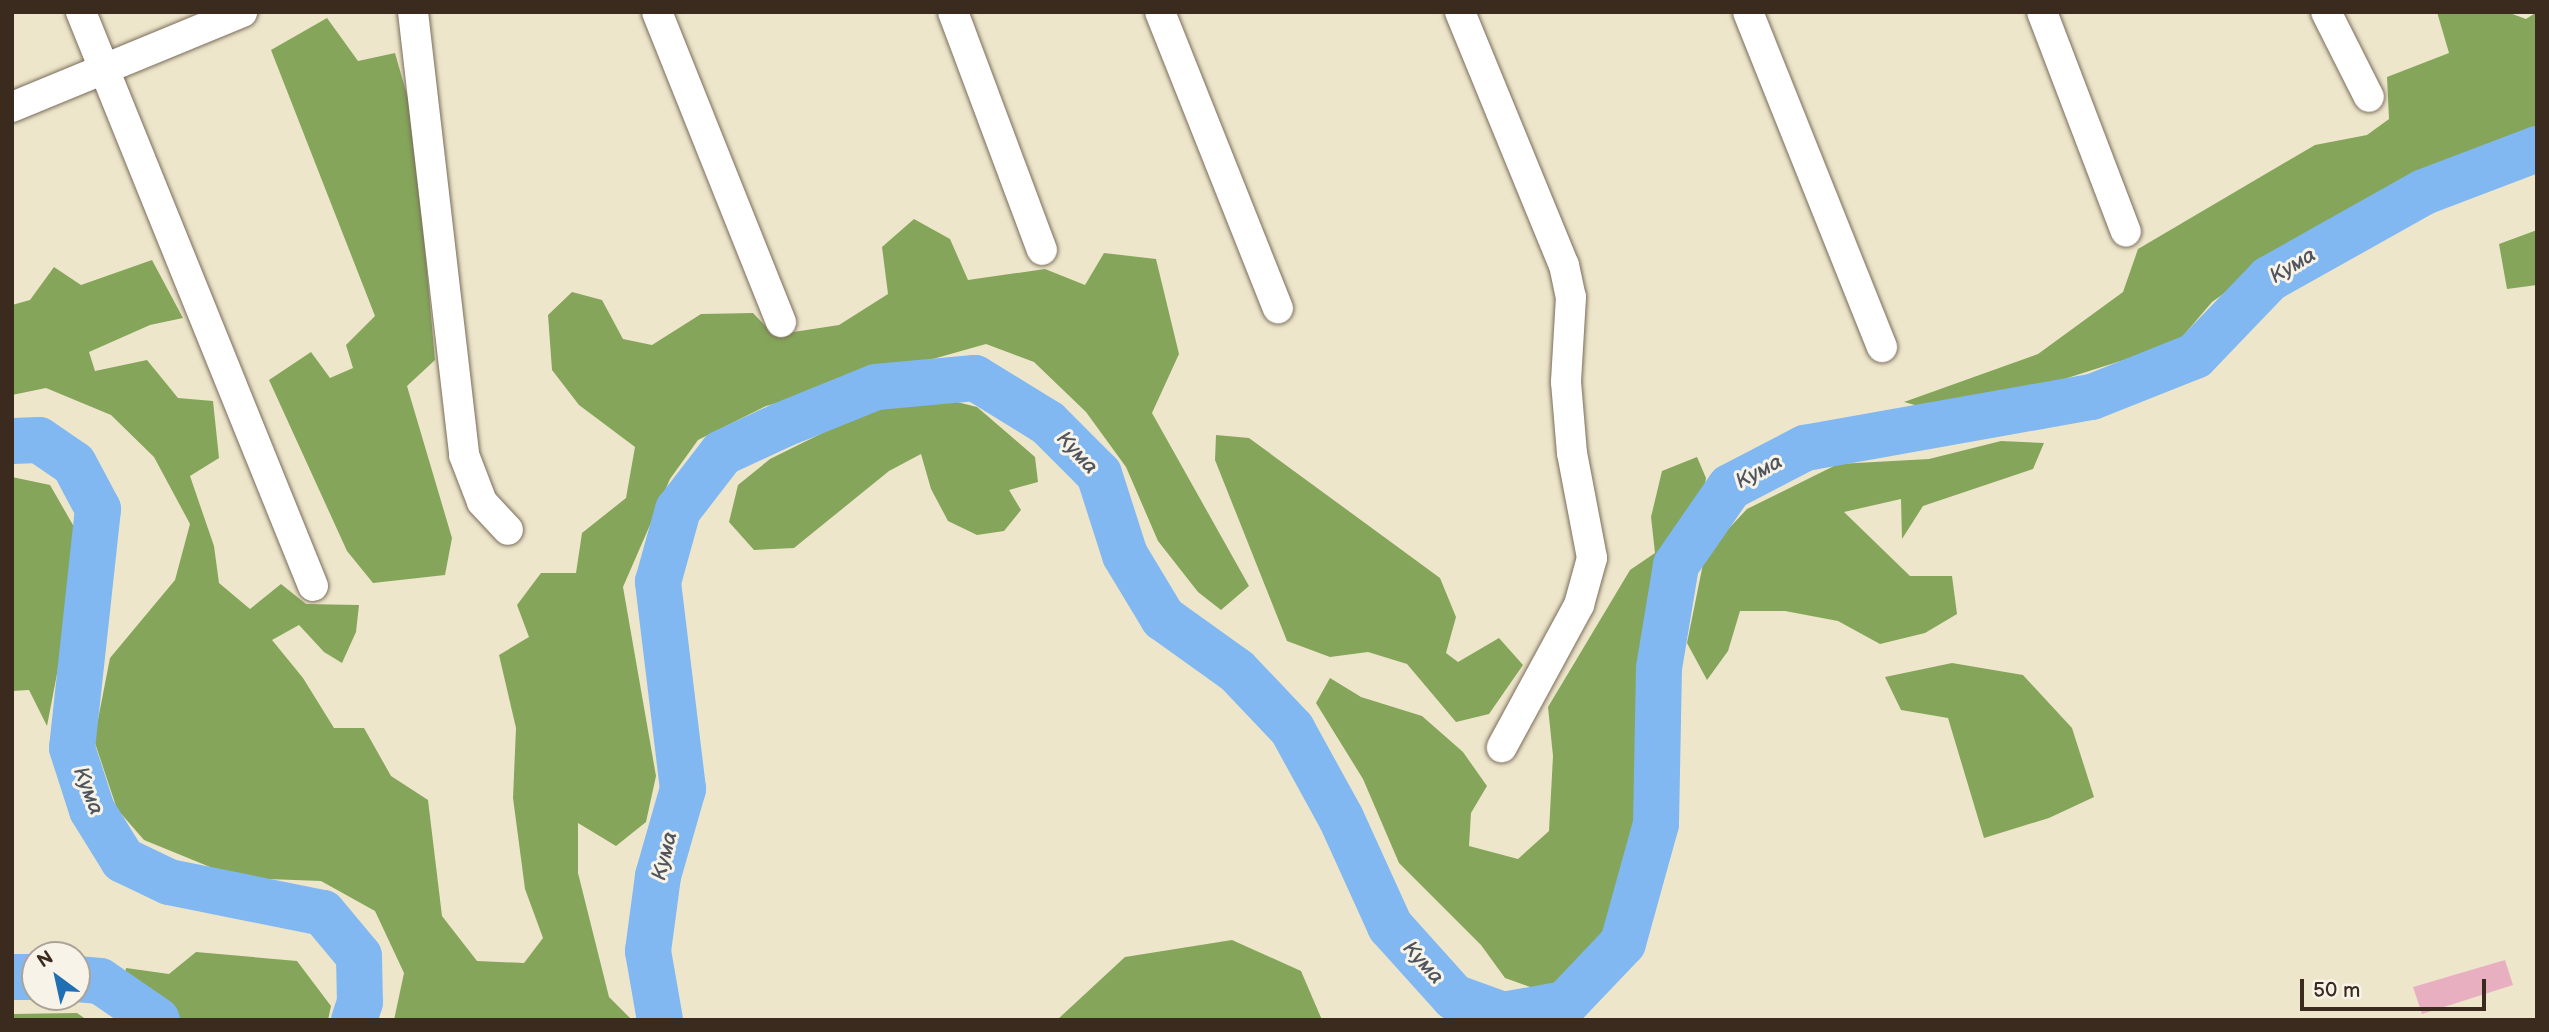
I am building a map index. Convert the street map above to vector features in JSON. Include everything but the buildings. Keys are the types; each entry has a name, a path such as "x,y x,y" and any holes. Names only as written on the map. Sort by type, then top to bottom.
{"street":[{"path":"80,12 313,586"},
{"path":"12,107 105,71 242,12"},
{"path":"413,12 464,455 482,502 508,530"},
{"path":"657,12 780,322"},
{"path":"953,12 1042,250"},
{"path":"1160,12 1278,308"},
{"path":"1460,12 1564,265 1570,297 1566,382 1572,453 1591,558 1579,605 1502,747"},
{"path":"1748,12 1882,347"},
{"path":"2042,12 2126,232"},
{"path":"2326,12 2369,97"}],"green space":[{"path":"2437,12 2507,12 2526,19 2537,12 2537,130 2448,162 2275,257 2212,302 2177,343 1951,415 1904,402 2038,354 2123,292 2138,249 2315,145 2367,135 2389,119 2387,77 2449,53"},
{"path":"327,18 358,61 395,53 413,116 435,360 407,386 452,538 445,575 373,583 347,551 269,380 311,352 330,378 353,368 346,345 375,316 271,50"},
{"path":"914,219 950,239 968,280 1045,269 1085,285 1104,253 1156,259 1179,354 1152,413 1249,586 1221,610 1198,592 1158,541 1126,467 1086,412 1034,362 986,344 766,406 698,440 670,479 623,587 656,776 646,822 616,846 578,823 578,873 609,997 632,1020 394,1020 404,973 375,911 321,881 237,878 144,840 117,809 94,740 110,658 175,580 190,524 154,457 111,415 46,388 12,395 12,305 30,300 54,267 81,285 152,260 183,318 150,325 89,352 95,371 147,360 178,398 213,401 219,458 190,476 214,546 219,583 250,609 281,584 306,604 359,605 356,632 342,663 324,652 299,625 272,640 303,678 334,728 364,728 391,776 428,800 442,916 477,961 524,963 543,938 525,889 513,798 516,728 499,655 529,637 517,605 541,573 576,573 582,533 626,498 635,447 579,405 552,370 548,315 572,292 602,300 623,339 652,345 701,314 753,313 774,335 839,325 888,294 882,247"},
{"path":"2537,230 2537,285 2507,289 2499,244"},
{"path":"933,396 977,407 1035,457 1038,482 1009,490 1021,510 1004,531 977,535 948,521 931,489 921,454 889,471 794,548 754,550 729,522 738,485 770,459 877,406"},
{"path":"1216,435 1249,438 1440,578 1456,617 1446,653 1458,662 1499,638 1523,665 1489,714 1456,722 1407,664 1368,652 1330,657 1287,641 1215,460"},
{"path":"2001,441 2044,443 2033,469 1923,506 1902,539 1901,499 1844,512 1910,576 1952,576 1957,614 1925,633 1880,644 1838,621 1785,611 1740,611 1728,651 1707,680 1687,643 1705,554 1747,509 1838,464 1929,459"},
{"path":"1697,457 1706,478 1701,509 1665,565 1653,634 1648,818 1616,933 1582,966 1541,991 1505,978 1481,945 1399,863 1363,779 1316,703 1330,678 1361,697 1422,716 1463,752 1487,786 1471,813 1469,846 1518,859 1549,831 1553,756 1548,707 1630,570 1655,553 1651,517 1662,471"},
{"path":"12,477 50,485 77,532 71,601 47,726 29,690 12,691"},
{"path":"1952,663 2023,675 2072,728 2094,797 2049,818 1984,838 1948,718 1901,710 1885,677"},
{"path":"1232,940 1301,971 1322,1020 1057,1020 1125,957"},
{"path":"196,952 297,961 331,1006 328,1020 179,1020 124,979 126,968 169,974"},
{"path":"77,1013 87,1020 12,1020 12,1014"}],"waterway":[{"name":"Кума","path":"660,1020 648,951 658,876 683,789 658,582 678,510 722,453 782,425 876,387 975,378 1048,423 1099,474 1125,555 1163,618 1237,671 1292,729 1341,818 1390,926 1454,997 1503,1015 1565,1004 1623,943 1656,824 1659,668 1676,565 1730,487 1805,448 2092,397 2195,356 2269,279 2424,192 2537,149"},
{"name":"Кума","path":"12,441 39,440 74,464 98,509 72,748 92,810 123,860 169,882 323,913 359,956 360,1002 354,1020"},
{"name":"Кума","path":"12,977 21,977"},
{"name":"Кума","path":"91,980 100,981 157,1020"}]}
